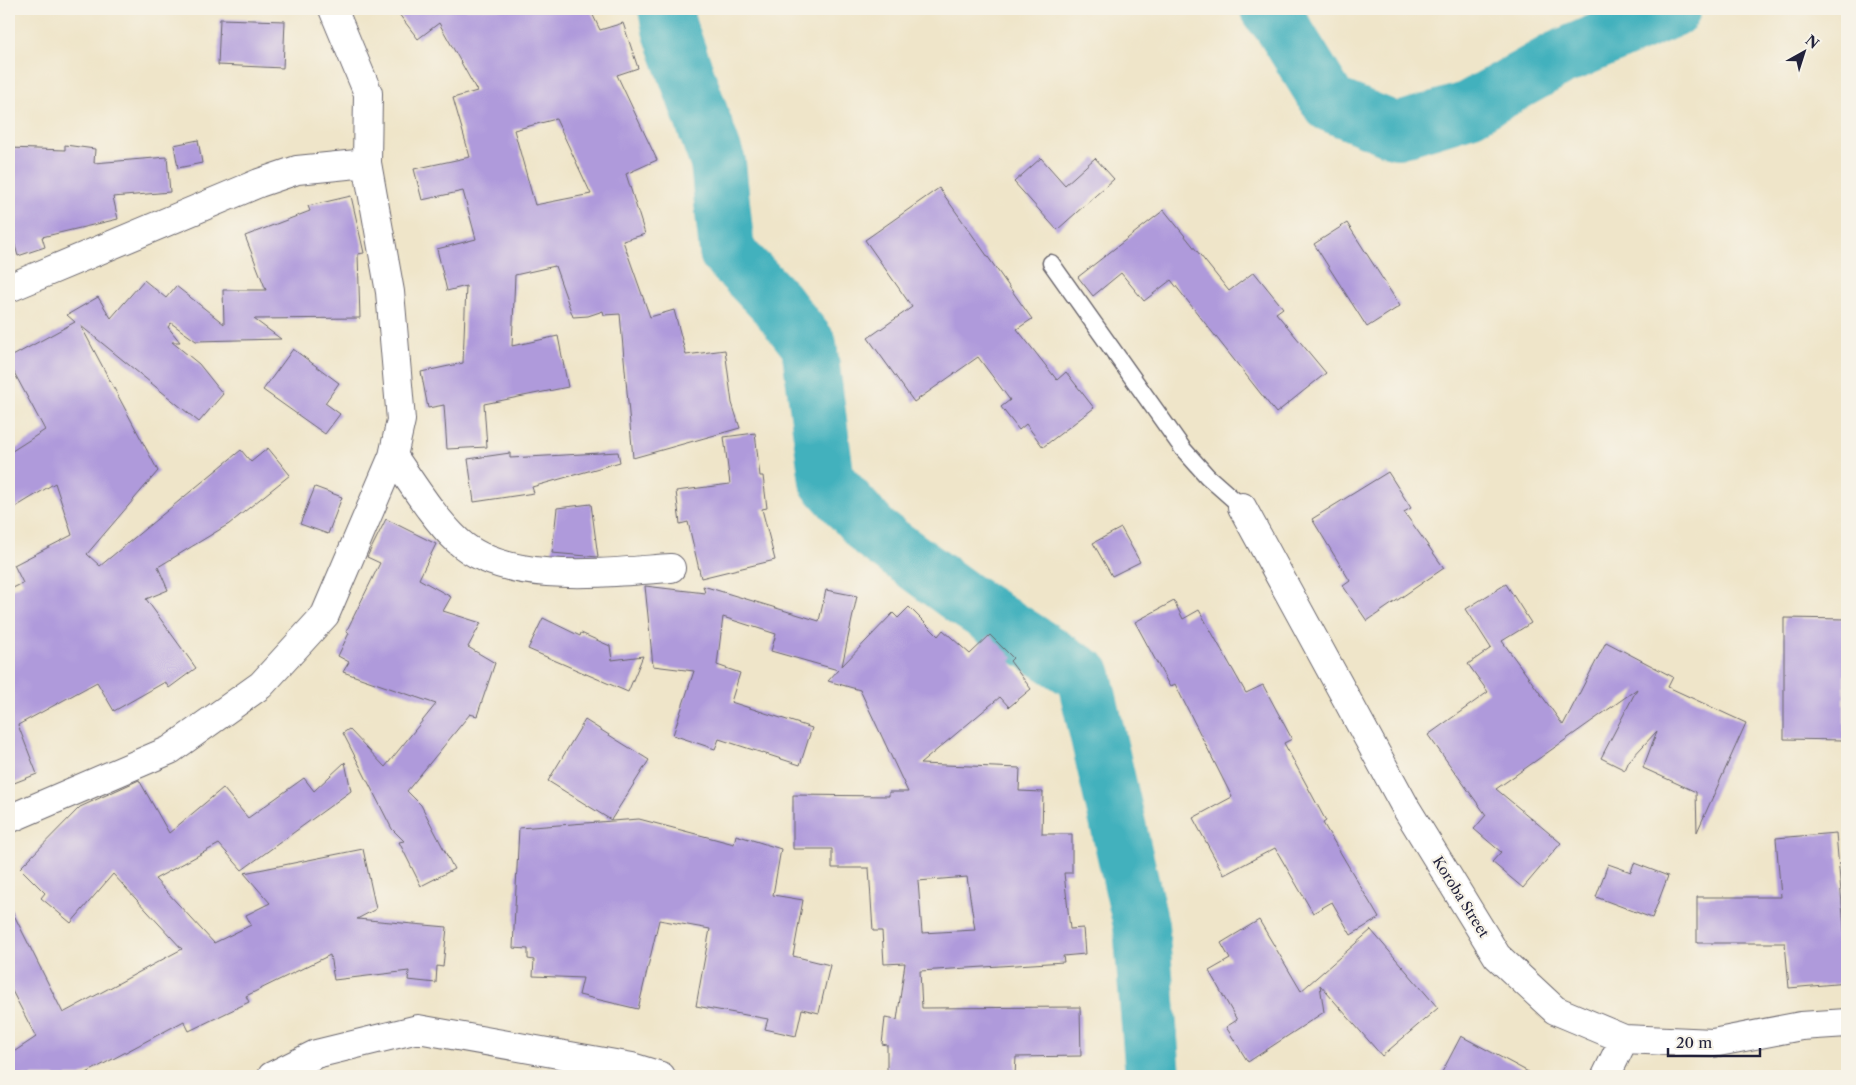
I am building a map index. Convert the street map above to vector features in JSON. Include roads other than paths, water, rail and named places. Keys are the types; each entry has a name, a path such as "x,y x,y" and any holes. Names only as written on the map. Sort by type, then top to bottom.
{"street":[{"path":"9,819 170,750 261,686 325,615 393,456 401,420 390,292 367,163 368,93 333,9"},
{"path":"9,288 259,183 297,170 367,163"},
{"path":"393,456 458,542 481,557 516,568 576,574 671,568"},
{"name":"Koroba Street","path":"1242,507 1406,808 1497,956 1556,1010 1624,1039 1713,1043 1801,1026 1847,1023"},
{"path":"272,1076 316,1054 418,1029 632,1067 661,1076"},
{"path":"1606,1076 1624,1039"}],"lane":[{"path":"1052,263 1183,449 1207,476 1242,507"}],"waterway":[{"path":"666,9 670,29 718,163 727,252 776,303 809,345 827,481 874,533 964,599 1084,676 1141,925 1153,1076"},
{"path":"1268,9 1280,23 1330,104 1397,131 1469,109 1558,59 1673,9"}]}
